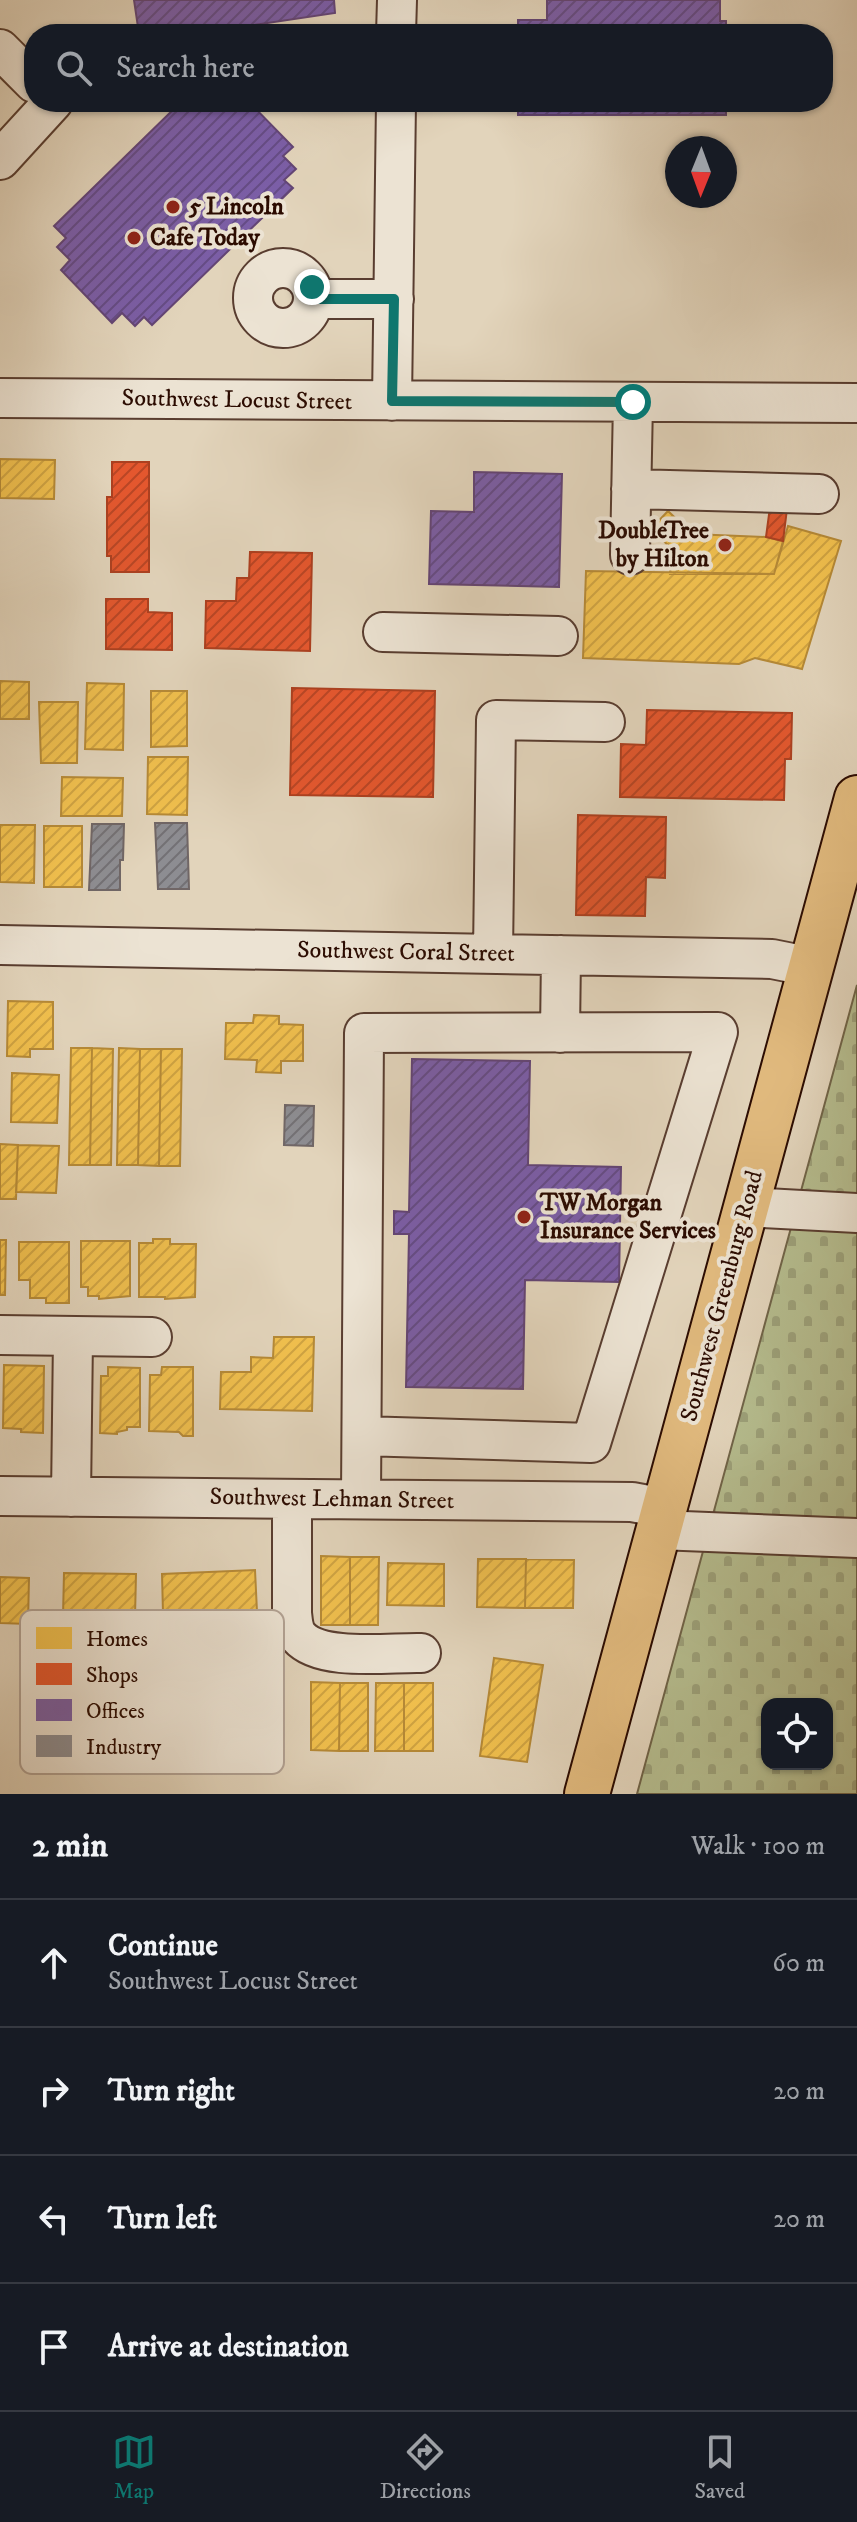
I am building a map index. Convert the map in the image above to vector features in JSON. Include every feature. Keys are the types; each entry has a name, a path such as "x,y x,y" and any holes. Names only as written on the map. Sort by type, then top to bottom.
{"main road":[{"name":"Southwest Greenburg Road","path":"587,1794 854,821"}],"street":[{"path":"396,24 397,0"},
{"path":"0,49 24,73"},
{"path":"0,160 44,112"},
{"path":"392,401 396,112"},
{"path":"314,299 394,299"},
{"name":"Southwest Locust Street","path":"0,398 857,403"},
{"path":"630,555 633,402"},
{"path":"631,489 819,494"},
{"path":"383,632 558,636"},
{"path":"493,954 496,720 605,722"},
{"name":"Southwest Coral Street","path":"0,945 772,959 812,967"},
{"path":"560,1033 561,955"},
{"path":"361,1499 364,1033 718,1032 591,1443 362,1436"},
{"path":"746,1207 857,1213"},
{"path":"0,1335 152,1337"},
{"path":"71,1497 73,1337"},
{"name":"Southwest Lehman Street","path":"0,1496 632,1502 662,1519 857,1538"},
{"path":"292,1499 292,1613 299,1637 316,1648 331,1652 421,1653"}],"green space":[{"path":"857,985 857,1794 637,1794"}],"building: Homes":[{"path":"0,459 55,460 54,499 0,498"},
{"name":"DoubleTree by Hilton","path":"668,511 692,534 766,537 783,541 774,574 670,574 672,549 651,529"},
{"path":"788,526 841,541 802,669 755,658 739,664 583,658 586,571 774,574"},
{"path":"0,681 29,682 29,719 0,719"},
{"path":"87,683 124,684 123,750 85,749"},
{"path":"151,691 187,691 187,746 151,747"},
{"path":"39,702 78,702 77,763 41,763"},
{"path":"148,757 188,757 187,815 147,814"},
{"path":"62,777 123,778 122,816 61,816"},
{"path":"0,825 35,825 34,883 0,882"},
{"path":"44,826 82,826 82,887 44,887"},
{"path":"8,1001 53,1002 53,1049 30,1049 30,1057 7,1056"},
{"path":"254,1015 279,1016 279,1024 303,1025 303,1061 281,1061 281,1073 256,1072 257,1060 225,1059 226,1023 253,1023"},
{"path":"71,1048 92,1048 90,1165 69,1165"},
{"path":"92,1048 113,1049 111,1165 90,1165"},
{"path":"119,1048 140,1049 138,1165 117,1165"},
{"path":"140,1049 161,1049 159,1166 138,1165"},
{"path":"161,1049 182,1049 180,1166 159,1166"},
{"path":"12,1073 59,1075 57,1123 11,1122"},
{"path":"0,1144 18,1145 16,1199 0,1199"},
{"path":"18,1145 59,1146 56,1193 16,1192"},
{"path":"153,1239 170,1239 170,1244 196,1244 195,1297 139,1297 139,1243 153,1243"},
{"path":"0,1240 6,1240 5,1295 0,1295"},
{"path":"81,1241 130,1241 130,1296 99,1299 99,1296 88,1296 88,1287 81,1287"},
{"path":"19,1242 69,1242 69,1303 46,1303 46,1298 30,1298 30,1280 19,1280"},
{"path":"274,1337 314,1337 312,1411 220,1409 221,1372 251,1372 251,1357 273,1358"},
{"path":"4,1365 44,1366 43,1433 3,1428"},
{"path":"108,1367 140,1368 140,1427 127,1427 127,1430 117,1434 100,1433 101,1376 108,1376"},
{"path":"162,1367 193,1367 193,1436 149,1431 150,1375 161,1375"},
{"path":"321,1556 350,1557 350,1625 321,1625"},
{"path":"350,1557 379,1557 378,1625 350,1625"},
{"path":"478,1559 526,1559 525,1608 477,1607"},
{"path":"526,1559 574,1560 573,1608 525,1608"},
{"path":"388,1563 444,1564 444,1606 387,1605"},
{"path":"255,1570 257,1610 163,1610 162,1574"},
{"path":"64,1573 136,1574 135,1610 63,1610"},
{"path":"0,1577 29,1578 28,1610 20,1610 20,1624 0,1623"},
{"path":"494,1658 543,1665 527,1762 480,1756"},
{"path":"311,1682 340,1683 339,1751 311,1750"},
{"path":"340,1683 368,1683 368,1751 339,1751"},
{"path":"376,1683 404,1683 404,1751 375,1751"},
{"path":"404,1683 433,1683 433,1751 404,1751"}],"building: Shops":[{"path":"112,462 149,462 149,572 111,572 111,556 107,556 107,497 112,497"},
{"path":"770,507 787,509 783,541 766,537"},
{"path":"250,552 312,553 310,651 205,648 206,601 236,601 237,578 249,578"},
{"path":"106,599 148,599 148,612 172,613 172,650 106,649"},
{"path":"292,688 435,691 433,797 290,795"},
{"path":"647,710 792,713 791,759 785,759 784,800 620,797 621,744 646,745"},
{"path":"578,815 666,817 665,878 646,877 645,916 576,915"}],"building: Offices":[{"path":"134,0 334,0 335,13 261,24 138,24"},
{"path":"547,0 720,0 720,21 726,21 726,24 518,24 518,20 547,20"},
{"name":"5 Lincoln","path":"171,112 259,112 293,147 283,156 296,169 284,180 293,188 152,325 144,317 135,326 122,313 112,323 61,270 70,260 57,247 66,238 54,226"},
{"path":"518,112 726,112 726,115 518,115"},
{"path":"474,472 562,474 559,587 429,584 431,511 474,512"},
{"path":"412,1059 530,1061 528,1165 621,1167 619,1282 525,1280 523,1389 406,1387 409,1234 394,1234 394,1211 409,1212"}],"building: Industry":[{"path":"155,823 187,823 189,889 158,889"},
{"path":"92,824 124,824 120,890 89,890"},
{"path":"285,1105 314,1106 313,1146 284,1145"}],"place":[{"name":"5 Lincoln","path":"173,207"},
{"name":"Cafe Today","path":"134,238"},
{"name":"DoubleTree by Hilton","path":"725,545"},
{"name":"TW Morgan Insurance Services","path":"524,1217"}],"route":[{"path":"312,287 314,299 394,299 392,401 633,402"}]}
